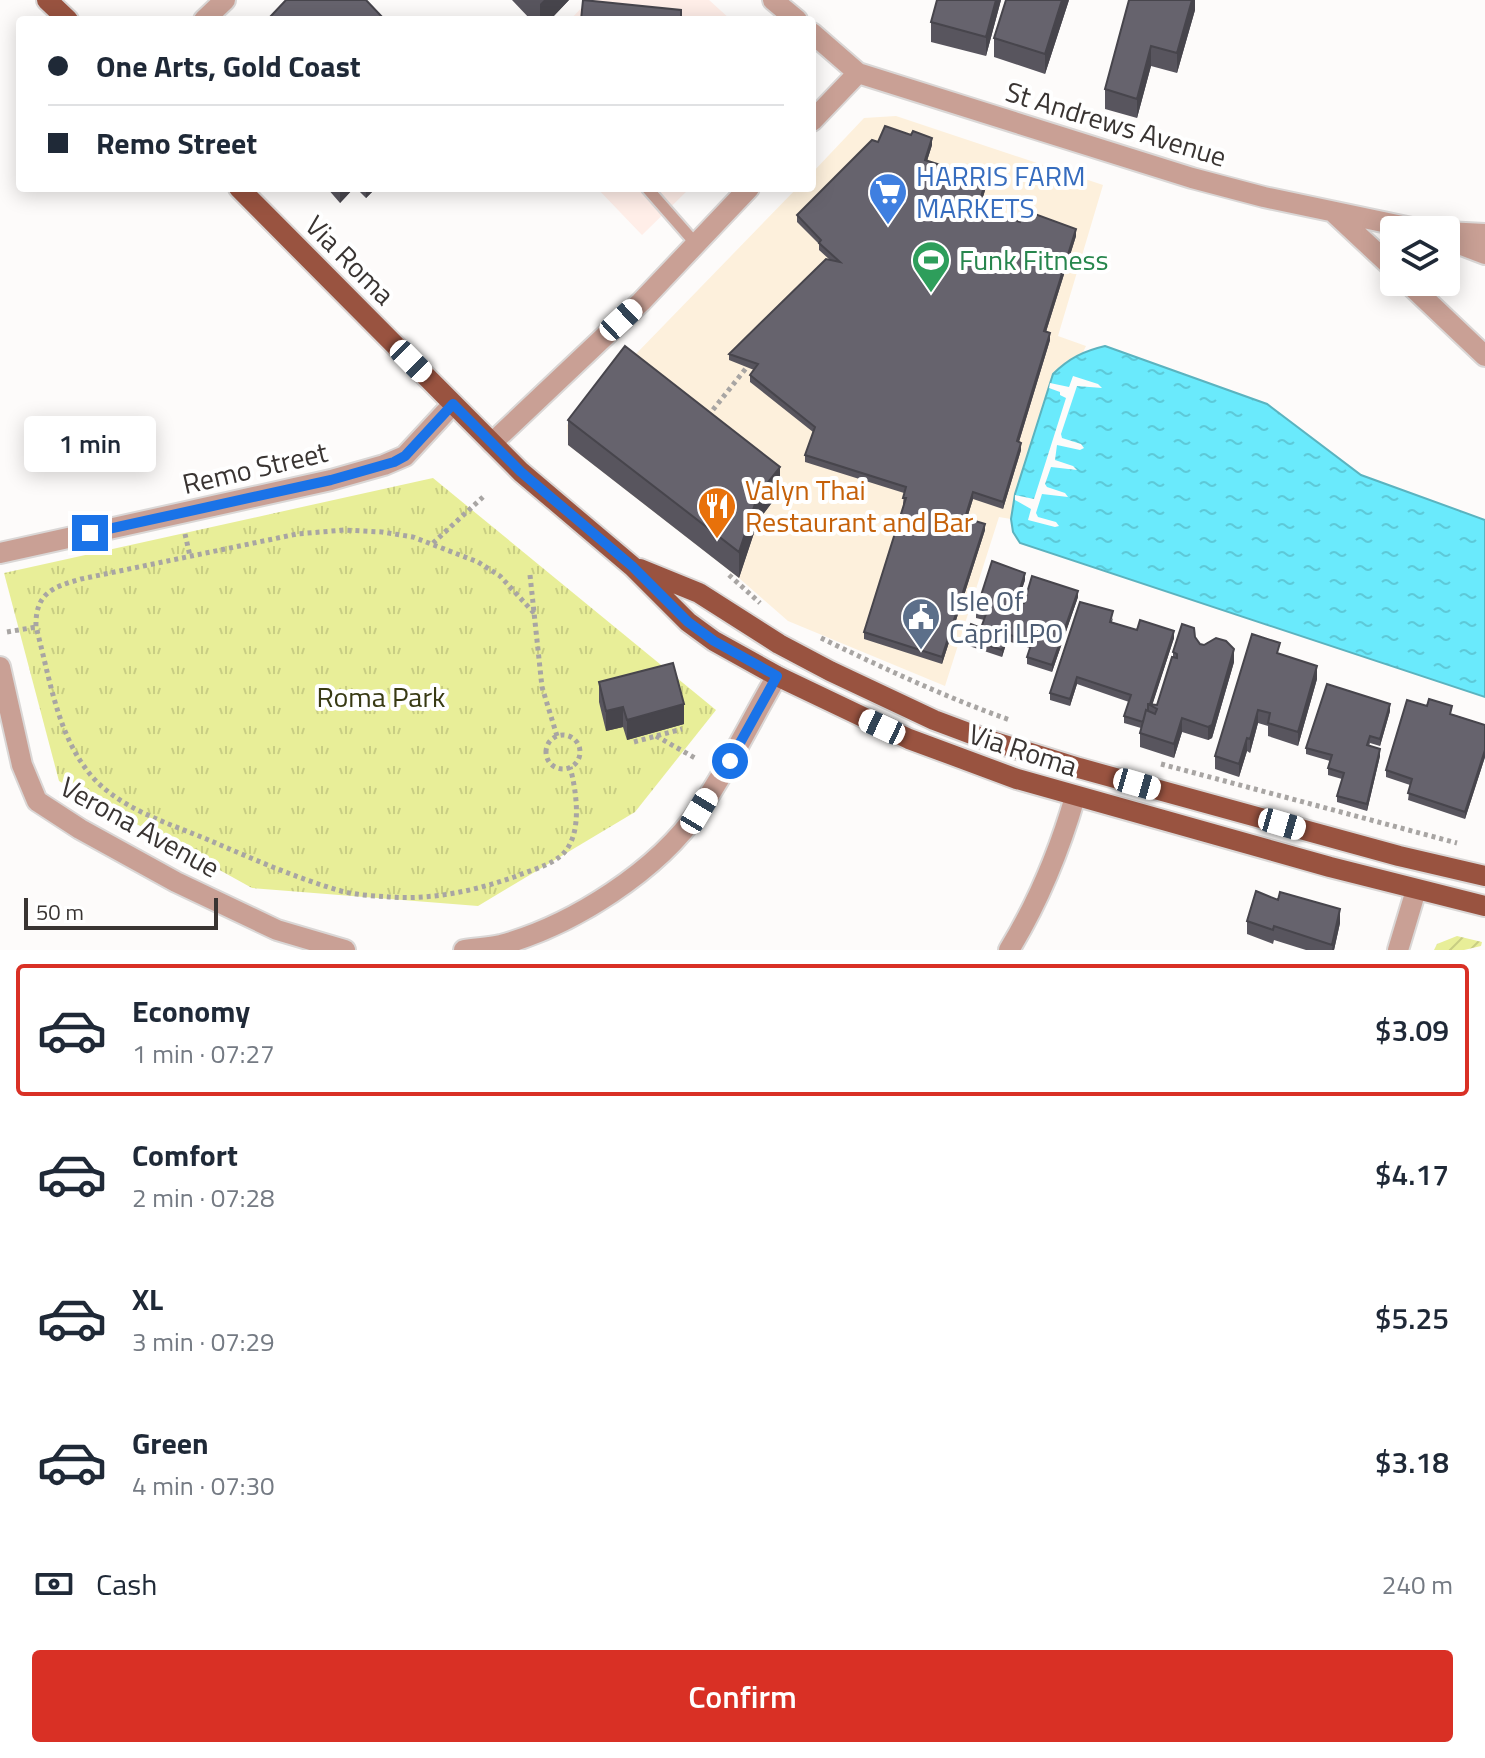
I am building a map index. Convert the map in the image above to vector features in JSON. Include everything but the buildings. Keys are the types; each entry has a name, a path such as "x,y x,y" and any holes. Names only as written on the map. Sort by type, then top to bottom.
{"main road":[{"path":"47,0 64,16"},
{"name":"Via Roma","path":"243,192 532,482 632,566 702,633 777,676 909,739 1017,779 1416,890 1485,906"},
{"name":"Via Roma","path":"632,566 699,593 779,644 886,699 970,733 1079,768 1399,856 1485,876"}],"street":[{"path":"208,16 225,0"},
{"path":"773,0 791,16"},
{"name":"St Andrews Avenue","path":"816,36 858,73 1192,178 1380,222"},
{"path":"816,117 858,73"},
{"path":"492,443 641,302 745,192"},
{"path":"1333,212 1380,256"},
{"path":"1460,233 1485,234"},
{"path":"1460,244 1485,254"},
{"path":"1422,296 1485,356"},
{"name":"Remo Street","path":"0,553 331,480 384,465 405,456 453,404"},
{"name":"Verona Avenue","path":"0,667 22,765 37,801 80,829 176,882 277,930 345,950"},
{"path":"464,950 500,948 584,909 653,864 699,811 777,676"},
{"path":"1009,950 1034,910 1057,857 1075,797"},
{"path":"1398,950 1416,890"}],"lane":[{"path":"650,192 696,244"}],"path":[{"path":"707,417 747,367"},
{"path":"432,544 483,497"},
{"path":"534,613 500,576 478,562 413,537 344,530 297,534 54,587 42,599 36,612 36,627 65,729 86,770 101,785 117,798 145,812 268,865 345,892 391,898 456,894 483,888 561,857 574,838 576,787 570,767"},
{"path":"184,533 190,556"},
{"path":"530,575 542,687 557,736"},
{"path":"729,575 764,606"},
{"path":"7,632 36,627"},
{"path":"812,633 970,706 1023,725"},
{"path":"634,742 682,729"},
{"path":"564,734 571,737 580,748 578,760 570,767 554,766 548,757 546,749 557,736 564,734"},
{"path":"656,736 695,758"},
{"path":"1154,762 1470,847"}],"shaded area":[{"path":"589,0 709,0 727,16 574,16"},
{"path":"896,116 1103,185 1058,336 1086,346 1083,352 1053,374 1015,494 1011,519 999,517 945,686 788,621 739,578 568,445 567,425 793,192 816,192 816,169 864,118"},
{"path":"601,192 686,192 642,235"}],"green space":[{"name":"Roma Park","path":"433,478 716,710 635,812 478,906 252,888 59,781 4,573"},
{"path":"1457,936 1482,942 1481,946 1464,950 1434,950 1437,944"}],"water":[{"path":"1105,346 1267,404 1361,475 1485,520 1485,697 1020,543 1013,532 1011,519 1015,494 1053,374 1077,356"}],"pier":[{"path":"1073,376 1102,388 1077,386 1061,434 1062,438 1081,444 1084,448 1080,450 1057,445 1055,460 1077,470 1051,467 1045,484 1068,497 1042,494 1036,513 1038,517 1056,522 1059,526 1055,527 1028,520 1031,509 1015,500 1015,495 1034,499 1066,398 1049,388 1050,383 1069,387"}],"place":[{"name":"HARRIS FARM MARKETS","path":"888,226"},
{"name":"Funk Fitness","path":"931,294"},
{"name":"Valyn Thai Restaurant and Bar","path":"717,540"},
{"name":"Isle Of Capri LPO","path":"921,651"}],"route":[{"path":"90,533 331,480 394,462 405,456 453,404 521,472 632,566 688,622 714,641 777,676 730,761"}]}
